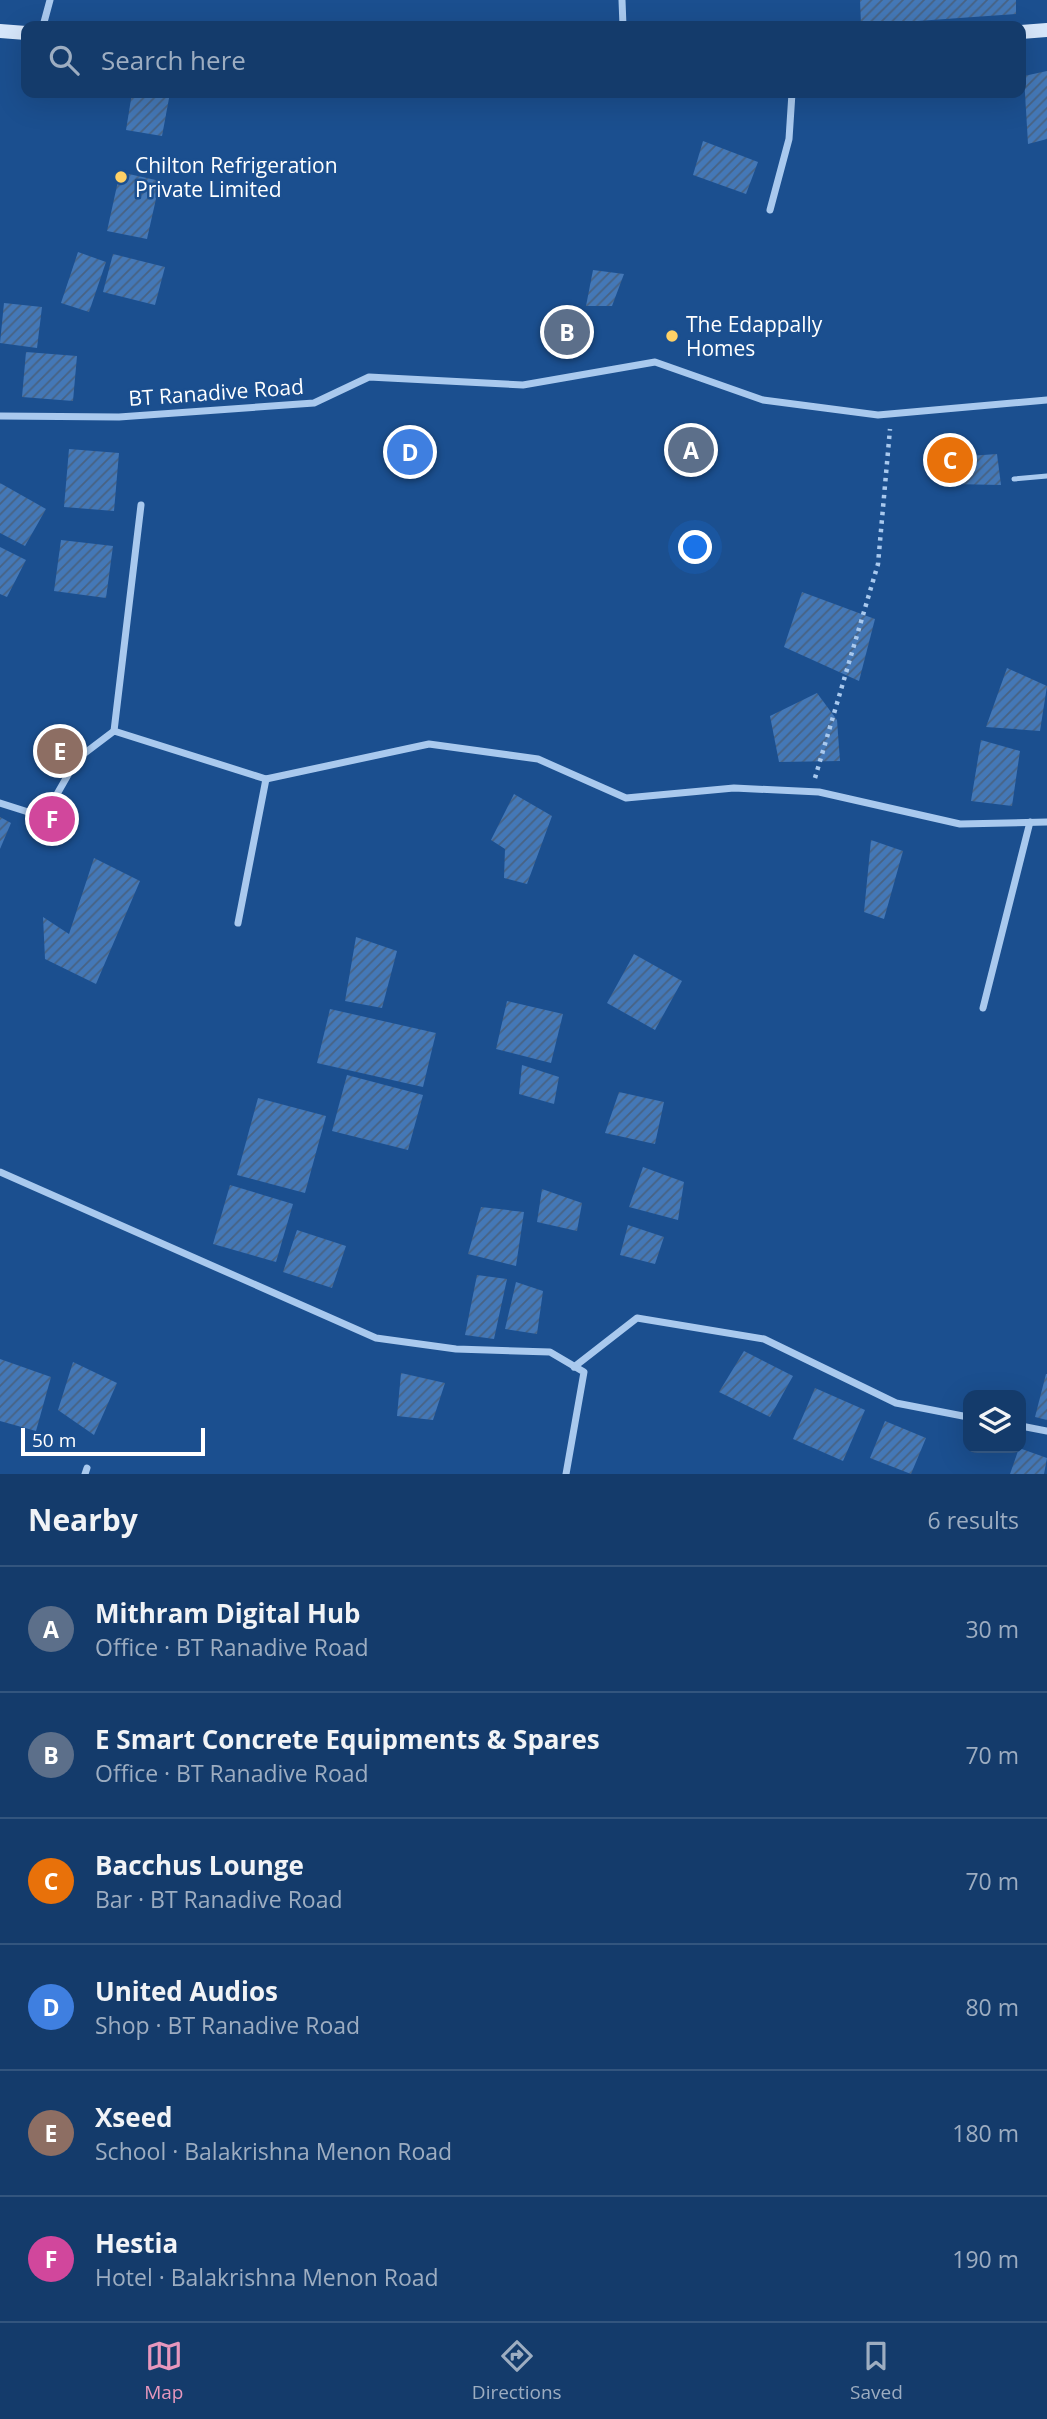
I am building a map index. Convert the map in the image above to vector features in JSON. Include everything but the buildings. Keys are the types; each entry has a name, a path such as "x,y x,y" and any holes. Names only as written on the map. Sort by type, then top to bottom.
{"street":[{"path":"44,21 50,0"},
{"path":"622,0 623,21"},
{"path":"1026,32 1047,30"},
{"path":"0,32 21,33"},
{"path":"771,210 789,139 792,98"},
{"name":"BT Ranadive Road","path":"0,416 140,416 314,403 369,377 523,386 655,362 763,400 878,415 1047,400"},
{"path":"0,803 44,817 77,759 114,731 141,505"},
{"path":"114,731 266,779 429,744 538,759 626,798 734,788 811,792 960,824 1047,822"},
{"path":"238,923 266,779"},
{"path":"982,1008 1030,822"},
{"path":"0,1172 376,1338 456,1349 550,1352 584,1372 566,1474"},
{"path":"574,1367 637,1318 764,1339 896,1404 963,1416"},
{"path":"1026,1427 1047,1431"}],"lane":[{"path":"1014,479 1047,476"}],"path":[{"path":"811,792 878,564 892,414"}],"place":[{"name":"Chilton Refrigeration Private Limited","path":"121,177"},
{"name":"E Smart Concrete Equipments & Spares","path":"567,332"},
{"name":"The Edappally Homes","path":"672,336"},
{"name":"Mithram Digital Hub","path":"691,450"},
{"name":"United Audios","path":"410,452"},
{"name":"Bacchus Lounge","path":"950,460"},
{"name":"Xseed","path":"60,751"},
{"name":"Hestia","path":"52,819"}]}
